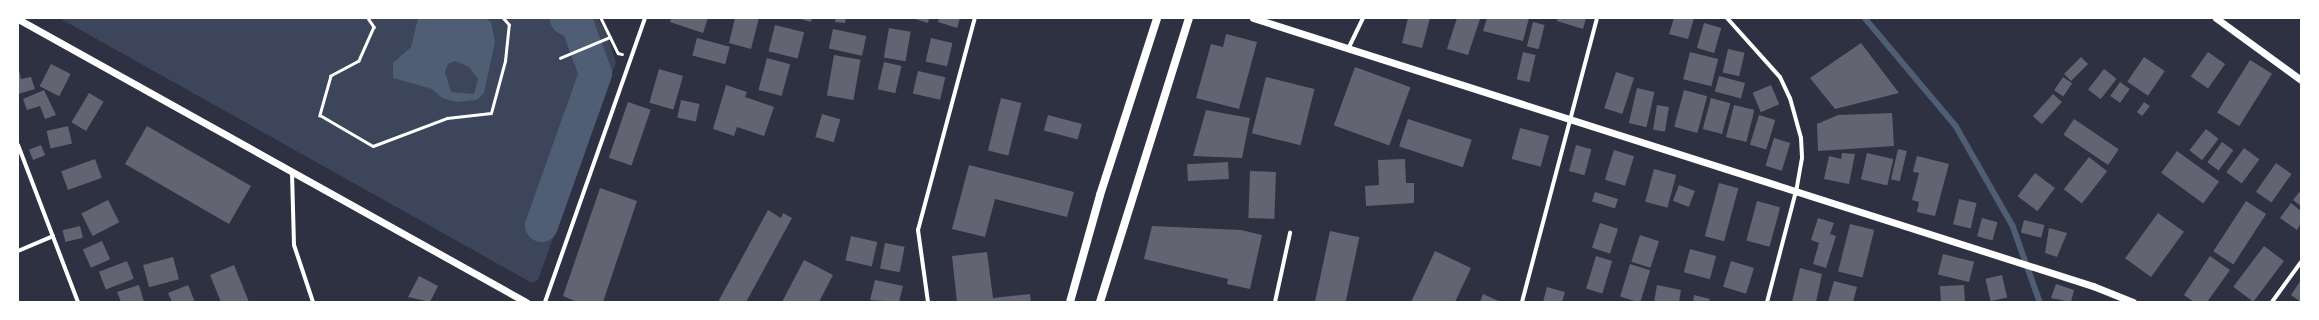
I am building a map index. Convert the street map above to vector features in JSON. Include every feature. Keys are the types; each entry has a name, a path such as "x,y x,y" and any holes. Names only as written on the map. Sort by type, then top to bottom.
{"main road":[{"path":"1070,302 1100,195 1157,18"},
{"path":"1100,302 1188,18"}],"street":[{"path":"545,302 645,18"},
{"path":"928,302 918,230 975,18"},
{"path":"1253,18 1349,47 1572,120 2093,286 2132,302"},
{"path":"1349,47 1363,18"},
{"path":"1522,302 1572,120 1597,18"},
{"path":"1728,18 1780,77 1790,98 1802,158 1796,191 1767,302"},
{"path":"2216,18 2301,80"},
{"path":"18,19 292,174 526,302"},
{"path":"18,145 78,302"},
{"path":"292,174 294,245 313,302"},
{"path":"1275,302 1290,233"},
{"path":"18,251 52,236"},
{"path":"2272,302 2301,262"}],"path":[{"path":"368,18 374,27 359,61 331,76 320,115 374,146 448,118 491,113 505,61 509,25 503,18"},
{"path":"601,18 618,54 632,54"},
{"path":"560,58 610,37"}],"shaded area":[{"path":"59,18 597,18 607,34 616,63 538,280 532,283"},
{"path":"418,18 485,18 491,22 495,42 484,93 477,100 457,102 442,98 432,89 393,78 393,63 411,47","holes":["455,61 469,67 478,79 474,94 451,92 445,72 448,64"]}],"building":[{"path":"671,18 708,18 703,33 670,22"},
{"path":"735,18 759,18 751,49 729,43"},
{"path":"797,18 812,18 811,22"},
{"path":"836,18 846,18 845,23 835,22"},
{"path":"912,18 929,18 928,23"},
{"path":"939,18 960,18 957,28 938,22"},
{"path":"1408,18 1430,18 1422,48 1402,43"},
{"path":"1457,18 1480,19 1468,55 1447,49"},
{"path":"1487,18 1529,18 1523,41 1483,31"},
{"path":"1558,18 1586,18 1583,29 1557,21"},
{"path":"1674,18 1694,18 1688,39 1669,34"},
{"path":"1533,22 1545,25 1539,49 1527,46"},
{"path":"1704,23 1721,28 1714,53 1697,48"},
{"path":"775,25 804,32 798,58 768,51"},
{"path":"889,28 911,32 905,61 884,58"},
{"path":"833,29 866,36 862,56 829,49"},
{"path":"1226,34 1257,42 1239,109 1196,98 1211,44 1223,47"},
{"path":"697,38 730,47 725,64 692,55"},
{"path":"931,38 952,43 947,66 926,61"},
{"path":"1861,43 1899,93 1835,109 1810,78"},
{"path":"1728,49 1745,53 1739,76 1723,72"},
{"path":"1523,52 1536,55 1529,82 1517,79"},
{"path":"1690,52 1718,59 1711,86 1683,79"},
{"path":"2208,52 2225,64 2208,89 2191,77"},
{"path":"834,55 861,60 853,100 827,95"},
{"path":"2081,57 2088,64 2071,81 2064,74"},
{"path":"2144,57 2165,71 2148,96 2127,82"},
{"path":"767,58 790,64 782,96 758,90"},
{"path":"2250,60 2272,74 2239,126 2217,113"},
{"path":"884,62 902,66 895,93 878,89"},
{"path":"51,64 71,74 59,96 40,86"},
{"path":"1355,67 1410,87 1389,145 1334,125"},
{"path":"659,69 683,76 673,110 649,103"},
{"path":"2104,69 2117,79 2101,99 2088,89"},
{"path":"19,70 21,79 31,77 35,89 18,94"},
{"path":"918,71 945,77 940,100 913,93"},
{"path":"1616,72 1634,78 1622,114 1604,108"},
{"path":"1719,76 1745,83 1741,98 1715,91"},
{"path":"1266,77 1315,89 1300,145 1252,133"},
{"path":"2063,77 2072,83 2063,96 2054,90"},
{"path":"2120,82 2130,89 2120,103 2110,96"},
{"path":"726,85 747,92 745,97 774,107 764,136 737,127 734,136 713,129"},
{"path":"1771,85 1779,104 1761,112 1753,93"},
{"path":"1637,88 1655,92 1646,127 1629,123"},
{"path":"44,90 56,115 45,119 40,106 27,110 23,99"},
{"path":"1684,90 1707,96 1697,133 1674,127"},
{"path":"89,93 104,102 86,131 71,122"},
{"path":"2053,94 2062,102 2042,124 2033,116"},
{"path":"1001,98 1021,103 1008,155 988,150"},
{"path":"1711,98 1730,103 1722,134 1703,129"},
{"path":"681,100 700,104 696,122 677,118"},
{"path":"628,102 651,110 631,166 609,158"},
{"path":"2144,102 2150,106 2142,116 2137,112"},
{"path":"1657,105 1669,107 1665,132 1653,130"},
{"path":"1734,105 1754,110 1746,142 1726,137"},
{"path":"1206,110 1250,118 1242,158 1193,156"},
{"path":"1892,113 1894,146 1818,151 1817,124 1838,115"},
{"path":"822,114 840,119 834,142 815,137"},
{"path":"1048,115 1082,124 1078,140 1044,130"},
{"path":"1759,115 1775,120 1766,150 1750,145"},
{"path":"1408,119 1472,140 1463,167 1399,147"},
{"path":"2074,119 2119,149 2108,165 2063,135"},
{"path":"68,126 72,144 51,148 47,131"},
{"path":"147,126 251,186 229,224 125,164"},
{"path":"1520,128 1549,136 1541,167 1512,159"},
{"path":"2206,129 2219,139 2202,160 2189,150"},
{"path":"1774,138 1790,143 1782,171 1766,166"},
{"path":"2222,142 2233,150 2219,170 2207,162"},
{"path":"41,145 45,155 33,160 29,150"},
{"path":"1576,145 1591,149 1584,175 1569,171"},
{"path":"2244,148 2259,159 2242,183 2226,172"},
{"path":"1898,149 1907,151 1900,181 1891,179"},
{"path":"1614,150 1634,156 1625,186 1605,180"},
{"path":"2177,151 2219,182 2203,203 2161,173"},
{"path":"1842,153 1855,154 1849,184 1824,179 1829,156 1841,159"},
{"path":"1867,153 1893,159 1887,185 1861,179"},
{"path":"1917,156 1949,164 1935,216 1917,212 1919,202 1912,200 1919,173 1913,172"},
{"path":"2089,157 2107,171 2082,203 2064,189"},
{"path":"95,159 102,178 68,190 61,171"},
{"path":"1405,159 1406,183 1414,183 1414,203 1366,206 1365,186 1379,185 1378,160"},
{"path":"1228,162 1229,179 1188,181 1187,164"},
{"path":"2276,163 2292,174 2271,203 2256,192"},
{"path":"969,165 1074,192 1067,217 995,199 985,237 952,229"},
{"path":"1654,169 1676,175 1667,208 1645,202"},
{"path":"1250,171 1276,172 1274,219 1248,218"},
{"path":"2035,173 2055,188 2038,211 2018,196"},
{"path":"1719,183 1738,188 1724,241 1705,236"},
{"path":"1679,185 1695,191 1689,207 1673,201"},
{"path":"600,188 637,201 603,302 577,302 563,296"},
{"path":"2301,190 2301,206 2293,200"},
{"path":"1595,192 1618,199 1615,209 1592,202"},
{"path":"1959,199 1977,203 1971,228 1953,224"},
{"path":"108,200 119,222 93,236 81,214"},
{"path":"1757,201 1780,207 1770,247 1746,241"},
{"path":"2246,201 2266,214 2233,264 2213,251"},
{"path":"2291,203 2301,211 2301,223 2297,230 2280,218"},
{"path":"768,210 781,218 783,213 792,218 746,302 718,302"},
{"path":"2158,213 2184,232 2151,277 2125,258"},
{"path":"1818,218 1834,223 1830,234 1836,236 1826,268 1813,264 1819,243 1811,240"},
{"path":"1982,218 1997,222 1993,240 1977,236"},
{"path":"2024,220 2044,225 2041,238 2021,233"},
{"path":"1600,223 1618,229 1610,254 1592,248"},
{"path":"1850,224 1874,230 1862,278 1838,272"},
{"path":"80,226 83,238 65,242 63,230"},
{"path":"1152,226 1241,230 1262,235 1250,289 1227,284 1228,279 1144,259"},
{"path":"2049,228 2067,233 2057,257 2045,253"},
{"path":"1330,231 1359,237 1346,302 1315,301"},
{"path":"1640,235 1659,241 1650,268 1631,262"},
{"path":"851,236 877,242 872,266 845,260"},
{"path":"102,241 110,259 91,268 83,250"},
{"path":"885,243 905,247 900,272 880,269"},
{"path":"2264,246 2284,261 2253,302 2233,287"},
{"path":"1690,249 1716,256 1710,279 1684,272"},
{"path":"1435,251 1471,268 1455,302 1411,302"},
{"path":"987,252 993,298 1030,294 1031,302 957,302 952,256"},
{"path":"1943,254 1974,262 1969,282 1938,274"},
{"path":"1596,256 1612,261 1602,293 1586,289"},
{"path":"2210,256 2230,270 2207,302 2194,302 2184,295"},
{"path":"173,257 179,279 149,287 143,265"},
{"path":"804,260 833,275 819,302 782,302"},
{"path":"127,261 134,279 106,289 99,272"},
{"path":"1731,261 1754,268 1746,294 1723,287"},
{"path":"1630,264 1650,270 1640,302 1620,297"},
{"path":"234,265 249,302 221,302 210,275"},
{"path":"1800,268 1822,274 1816,302 1792,302"},
{"path":"2002,275 2007,297 1991,301 1985,279"},
{"path":"419,276 438,286 430,302 408,297"},
{"path":"875,280 903,286 899,302 870,300"},
{"path":"2301,280 2301,302 2291,295"},
{"path":"1834,281 1857,287 1853,302 1828,302"},
{"path":"2056,284 2074,290 2071,302 2051,298"},
{"path":"139,285 144,302 121,302 117,292"},
{"path":"188,285 195,302 172,302 168,293"},
{"path":"1657,285 1681,290 1679,302 1654,302"},
{"path":"1964,285 1965,302 1941,302 1940,286"},
{"path":"1547,287 1565,292 1562,302 1543,302"},
{"path":"1483,294 1501,302 1480,302"},
{"path":"1694,295 1710,299 1709,302 1693,302"}],"waterway":[{"path":"541,225 595,73 577,24 566,18"},
{"path":"1865,18 1956,126 2013,226 2040,302"}]}
